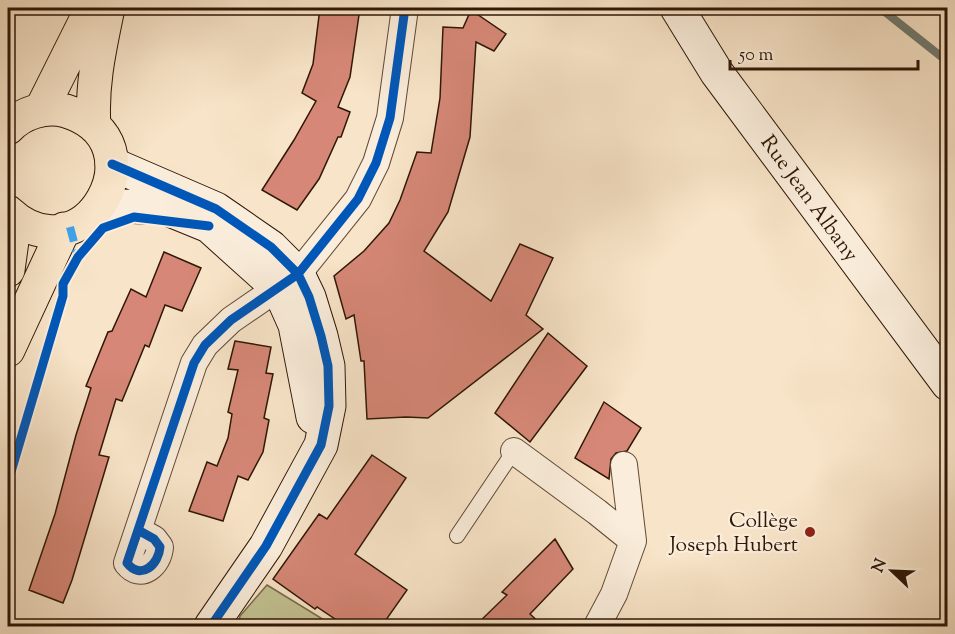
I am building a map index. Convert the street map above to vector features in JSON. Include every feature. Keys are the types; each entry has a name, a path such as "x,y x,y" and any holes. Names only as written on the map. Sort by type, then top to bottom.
{"main road":[{"path":"41,110 92,8"},
{"path":"94,126 92,101 95,69 108,8"},
{"path":"8,128 27,114 41,110 60,109 78,115 94,126 103,137 112,164 108,193 91,216 80,223 54,231 40,230 26,226 11,215"},
{"path":"8,270 11,215"},
{"path":"8,350 64,229"}],"street":[{"path":"138,530 194,363 205,345 231,320 288,281 358,200 376,163 390,118 405,8"},
{"name":"Rue Jean Albany","path":"677,8 717,73 948,384"},
{"path":"112,164 216,209 271,247 288,281 314,422 298,486 266,546 211,627"},
{"path":"100,206 165,208 210,226 288,281"},
{"path":"514,451 633,541"},
{"path":"597,627 614,594 633,541 624,465"}],"lane":[{"path":"457,536 514,451"}],"shaded area":[{"path":"267,585 334,626 238,626 240,616"}],"building":[{"path":"320,8 360,8 350,77 338,107 350,112 341,137 338,137 319,179 297,210 262,190 316,101 302,93 313,64"},
{"path":"471,10 506,34 494,51 476,42 470,137 448,212 424,251 491,301 520,244 553,258 526,315 543,329 428,418 367,419 364,361 361,361 354,315 346,319 334,276 364,251 389,223 417,152 431,153 440,98 443,27 463,28"},
{"path":"164,252 201,268 182,311 165,305 149,347 145,345 122,401 116,399 99,455 109,457 63,603 29,590 55,514 91,388 86,386 108,332 112,331 131,289 146,297"},
{"path":"548,333 587,366 530,442 495,413"},
{"path":"235,341 271,347 266,373 273,374 264,418 269,420 263,452 248,480 238,476 223,521 189,511 207,462 217,466 228,438 232,414 228,412 238,370 228,369"},
{"path":"604,402 641,428 627,451 616,453 611,459 609,479 575,458"},
{"path":"372,455 406,478 355,554 407,590 381,627 347,627 317,607 315,609 273,579 319,514 327,519"},
{"path":"555,539 573,569 530,614 544,627 474,627 507,595 502,592"}],"waterway":[{"path":"880,8 948,62"}],"marked path":[{"path":"70,227 78,257"}],"cycle path":[{"path":"138,530 154,539 160,547 153,564 143,570 132,568 127,563 194,363 205,345 231,320 298,274 358,199 376,163 390,118 405,8"},
{"path":"112,164 216,209 271,247 298,274 309,297 328,366 329,406 321,445 266,546 211,626"},
{"path":"8,482 63,296 63,284 78,257 103,228 134,217 209,226"}],"place":[{"name":"Collège Joseph Hubert","path":"810,532"}]}
